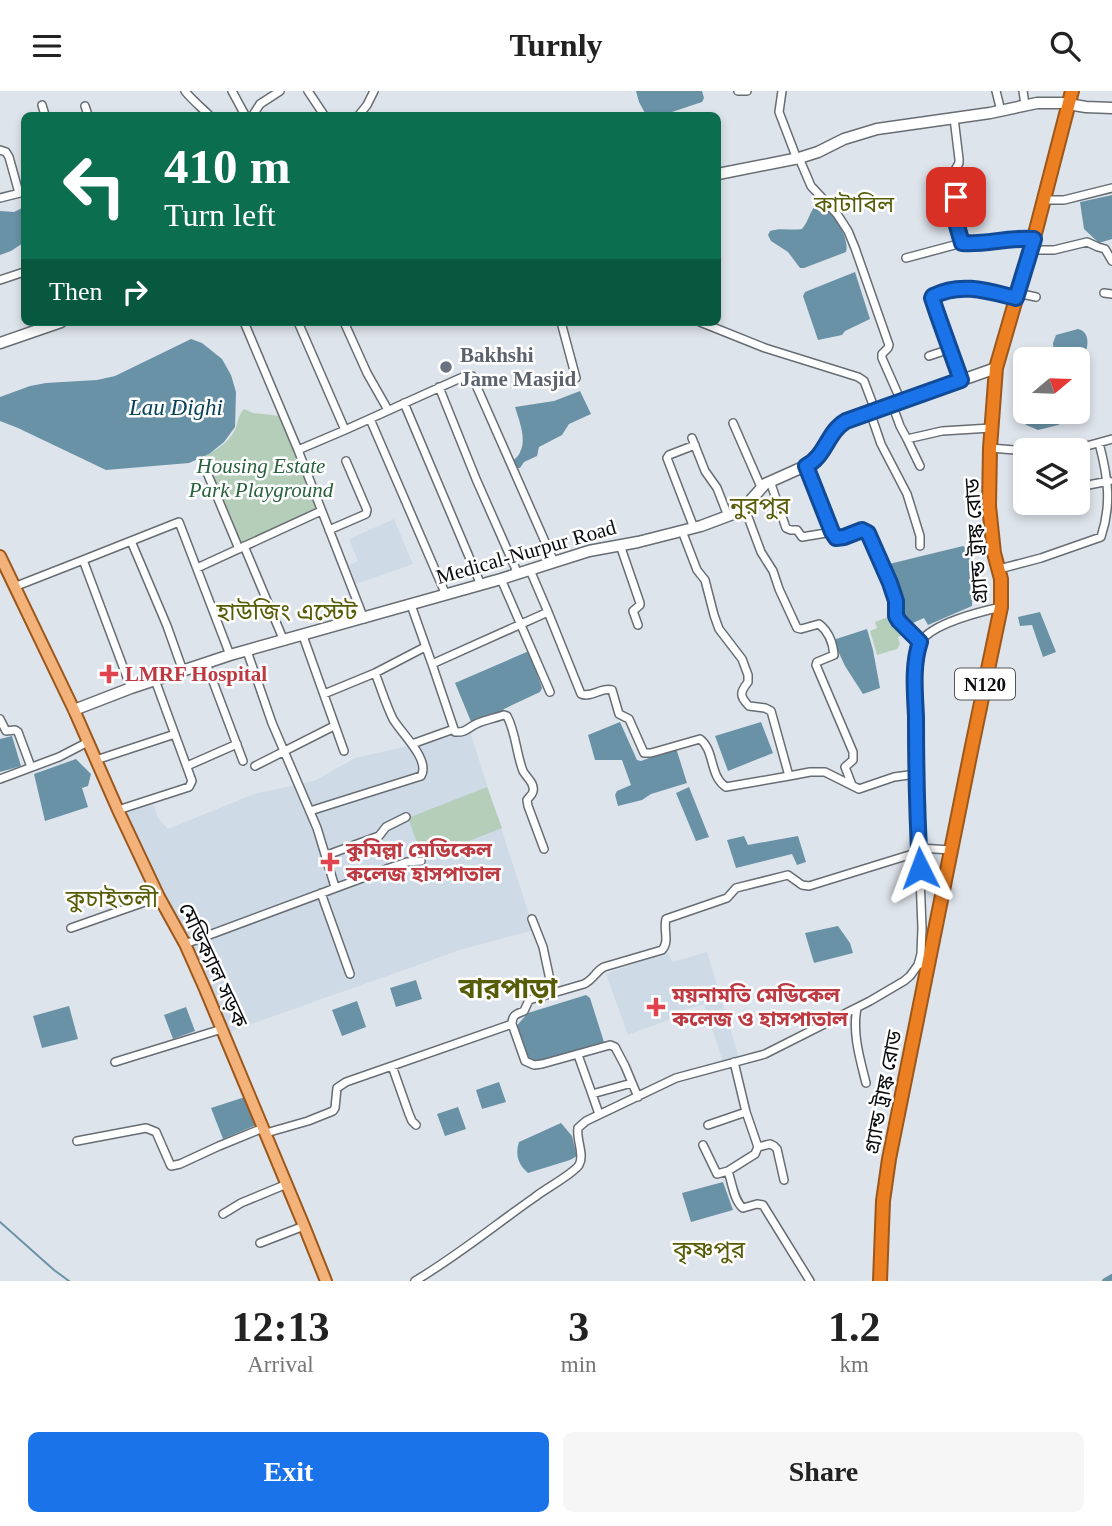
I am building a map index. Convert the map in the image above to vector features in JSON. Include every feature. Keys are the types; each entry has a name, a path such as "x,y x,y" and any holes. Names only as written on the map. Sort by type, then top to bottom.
{"highway":[{"name":"গ্র্যান্ড ট্রাঙ্ক রোড","path":"880,1281 883,1201 924,962 951,851 1001,607 999,569 990,528 989,448 996,368 1071,97"}],"main road":[{"name":"মেডিক্যাল সড়ক","path":"0,556 159,897 185,944 326,1281"}],"street":[{"path":"185,91 206,112"},
{"path":"232,91 243,112"},
{"path":"255,112 260,104 280,91"},
{"path":"308,91 322,112"},
{"path":"361,112 374,91"},
{"path":"738,91 747,91"},
{"path":"782,91 779,112 798,159 811,186 837,214 855,248 889,345 882,358 897,403 900,426 920,466"},
{"path":"996,91 1001,111"},
{"path":"1023,91 1026,105"},
{"path":"721,173 798,159 868,131 1001,111 1071,97 1087,107 1112,108"},
{"path":"42,105 44,112"},
{"path":"85,106 87,112"},
{"path":"954,118 959,159 955,170 956,204 953,212 962,243"},
{"path":"0,150 6,152 9,157 21,189"},
{"path":"1044,200 1064,200 1112,188"},
{"path":"0,198 21,192"},
{"path":"906,258 962,243 1018,238 1032,245 1054,250 1087,242 1105,249 1112,261"},
{"path":"0,280 21,273"},
{"path":"961,380 933,296 950,289 972,288 1036,297"},
{"path":"0,343 49,326"},
{"path":"248,326 364,618"},
{"path":"300,326 345,430"},
{"path":"346,326 367,373 388,410"},
{"path":"562,326 576,377"},
{"path":"710,326 765,348 864,381 881,444 908,499 920,536 920,546"},
{"path":"929,356 950,349"},
{"path":"853,786 845,767 853,760 853,752 816,665 817,661 834,655 832,646 819,624 797,628 773,571 761,552 745,509 766,484 818,458 832,433 841,424 996,368"},
{"path":"298,450 439,387 465,376 472,376 554,562"},
{"path":"439,387 518,574"},
{"path":"404,403 481,585"},
{"path":"370,419 446,595"},
{"path":"733,423 788,529 797,530 804,538 832,532"},
{"path":"907,439 942,431 991,428"},
{"path":"1090,445 1112,439"},
{"path":"694,528 667,458 693,441 728,516"},
{"path":"999,569 1101,537 1112,508 1109,481 1099,443"},
{"path":"989,448 1013,450"},
{"path":"329,530 366,514 367,510 346,461"},
{"path":"203,463 284,641"},
{"path":"806,466 836,538 862,530 868,533 894,593 896,616 920,642"},
{"path":"1090,485 1109,481"},
{"name":"Medical-Nurpur Road","path":"74,710 230,655 481,585 589,551 694,528 745,509"},
{"path":"197,568 321,511"},
{"path":"14,587 179,522 230,655"},
{"path":"682,531 697,570 705,580 719,629 745,665 748,681 741,694 749,706 765,708 774,717 789,776"},
{"path":"131,541 183,671"},
{"path":"620,545 640,603 633,611 638,625"},
{"path":"83,560 131,688"},
{"path":"530,570 581,694 586,696 606,689 612,690 619,714 629,719 644,753 700,739 705,743 720,783 726,787 810,772 825,772 859,789 894,777 916,774"},
{"path":"501,579 550,692"},
{"path":"411,605 455,732 460,733 475,725 507,716 524,772 534,790 527,800 528,806 544,849"},
{"path":"415,1281 579,1166 582,1159 578,1128 599,1114 676,1078 765,1054 904,981 924,962 916,774 916,658 920,642 929,634 975,613 1001,607"},
{"path":"432,664 548,612"},
{"path":"303,636 344,751"},
{"path":"324,694 375,673 425,647"},
{"path":"247,651 272,723 327,855 335,887"},
{"path":"206,663 243,761"},
{"path":"310,811 421,776 424,770 418,753 394,720 375,673"},
{"path":"118,810 189,787 192,781 156,680"},
{"path":"0,719 6,731 18,732 31,767"},
{"path":"255,766 334,726"},
{"path":"412,744 454,729"},
{"path":"96,760 175,734"},
{"path":"0,779 59,757 88,742"},
{"path":"187,766 237,744"},
{"path":"327,855 379,836 386,827 405,817"},
{"path":"638,1097 618,1051 610,1045 542,1064 528,1064 512,1024 512,1017 524,1011 529,1000 584,984 604,967 662,950 667,942 664,925 666,919 727,898 736,888 788,874 798,883 809,885 919,850 951,851"},
{"path":"185,944 391,867 421,861"},
{"path":"321,893 349,974"},
{"path":"71,928 159,897"},
{"path":"533,919 543,947 553,993"},
{"path":"857,1008 855,1021 858,1047 866,1083"},
{"path":"77,1141 146,1128 156,1132 173,1166 219,1146 330,1113 335,1108 337,1088 366,1074 512,1024"},
{"path":"115,1062 222,1029"},
{"path":"578,1055 599,1114"},
{"path":"703,1145 717,1174 728,1171 755,1154 758,1147 734,1062"},
{"path":"392,1066 409,1114 416,1125"},
{"path":"592,1094 632,1083"},
{"path":"708,1125 746,1112"},
{"path":"758,1147 770,1145 777,1149 784,1180"},
{"path":"728,1171 741,1207 763,1205 810,1281"},
{"path":"223,1214 241,1203 287,1184"},
{"path":"260,1243 304,1226"}],"shaded area":[{"path":"394,519 413,564 356,584 349,565 358,561 349,539"},
{"name":"কুমিল্লা মেডিকেল কলেজ হাসপাতাল","path":"470,732 534,930 463,949 229,1032 195,951 124,814 153,803 158,818 168,829 254,794 314,781 355,758"},
{"name":"ময়নামতি মেডিকেল কলেজ ও হাসপাতাল","path":"667,952 673,962 707,952 739,1058 723,1062 704,1004 628,1035 606,974"}],"green space":[{"name":"Housing Estate Park Playground","path":"244,409 253,413 281,416 319,510 240,546 205,456 229,439"},
{"path":"888,617 905,635 898,637 900,644 897,649 877,655 870,631 877,628 875,622"},
{"path":"487,787 502,828 423,859 408,818"}],"water":[{"path":"636,91 702,91 704,98 702,102 672,112 644,112"},
{"path":"1112,195 1112,239 1099,243 1084,229 1080,202"},
{"path":"819,202 839,224 847,246 846,252 800,268 788,252 771,241 768,235 774,230 802,229"},
{"path":"21,208 21,244 0,255 0,211 14,212"},
{"path":"855,272 870,319 842,335 818,340 803,296 805,292"},
{"path":"1078,329 1087,337 1087,347 1053,347 1056,335"},
{"name":"Lau Dighi","path":"191,339 202,343 222,359 236,392 235,427 224,442 209,454 189,463 106,470 0,421 0,397 46,383 97,380 115,376"},
{"path":"580,391 591,414 569,424 562,435 539,447 537,456 524,462 520,468 514,468 513,461 523,441 515,407 554,401"},
{"path":"1026,424 1060,424 1038,430"},
{"path":"963,546 968,550 983,591 972,602 972,606 928,625 924,618 906,626 896,613 899,603 889,564"},
{"path":"1040,612 1056,652 1043,657 1032,625 1020,626 1018,617"},
{"path":"867,629 880,688 863,694 845,666 833,640"},
{"path":"529,651 542,688 540,692 501,713 472,724 455,683"},
{"path":"620,722 637,760 641,761 676,748 687,783 618,806 615,795 617,791 631,785 622,760 595,760 588,735"},
{"path":"761,722 773,753 728,771 715,736"},
{"path":"12,736 21,766 0,772 0,739"},
{"path":"76,759 91,774 88,786 82,788 88,807 45,821 34,774"},
{"path":"689,787 709,837 696,841 676,793"},
{"path":"744,836 748,845 798,836 806,862 797,865 792,854 736,868 727,840"},
{"path":"838,926 850,943 853,953 814,963 805,933"},
{"path":"416,980 422,999 396,1007 390,988"},
{"path":"586,995 590,998 604,1042 526,1065 512,1031 528,1013"},
{"path":"357,1001 366,1027 342,1036 332,1010"},
{"path":"69,1006 78,1039 42,1048 33,1016"},
{"path":"186,1007 195,1031 173,1039 164,1015"},
{"path":"499,1082 506,1102 482,1109 476,1090"},
{"path":"245,1097 256,1125 223,1139 211,1108"},
{"path":"458,1107 466,1129 445,1136 437,1114"},
{"path":"561,1123 572,1136 577,1156 528,1173 518,1159 519,1142"},
{"path":"723,1182 733,1210 691,1222 682,1193"}],"waterway":[{"path":"0,1222 69,1281"},
{"path":"1105,1281 1112,1277"}],"place":[{"name":"Bakhshi Jame Masjid","path":"446,367"},
{"name":"LMRF Hospital","path":"109,674"},
{"name":"কুমিল্লা মেডিকেল কলেজ হাসপাতাল","path":"330,862"},
{"name":"ময়নামতি মেডিকেল কলেজ ও হাসপাতাল","path":"656,1007"}],"district":[{"name":"কাটাবিল","path":"854,204"},
{"name":"নুরপুর","path":"760,506"},
{"name":"হাউজিং এস্টেট","path":"287,612"},
{"name":"কুচাইতলী","path":"112,899"},
{"name":"বারপাড়া","path":"508,988"},
{"name":"কৃষ্ণপুর","path":"709,1250"}],"route":[{"path":"920,868 915,704 916,658 920,642 896,616 894,593 868,533 862,530 836,538 806,466 818,458 832,433 846,421 961,380 932,298 935,294 950,289 972,288 1016,298 1034,239 1009,238 962,243 953,212 956,197"}]}
